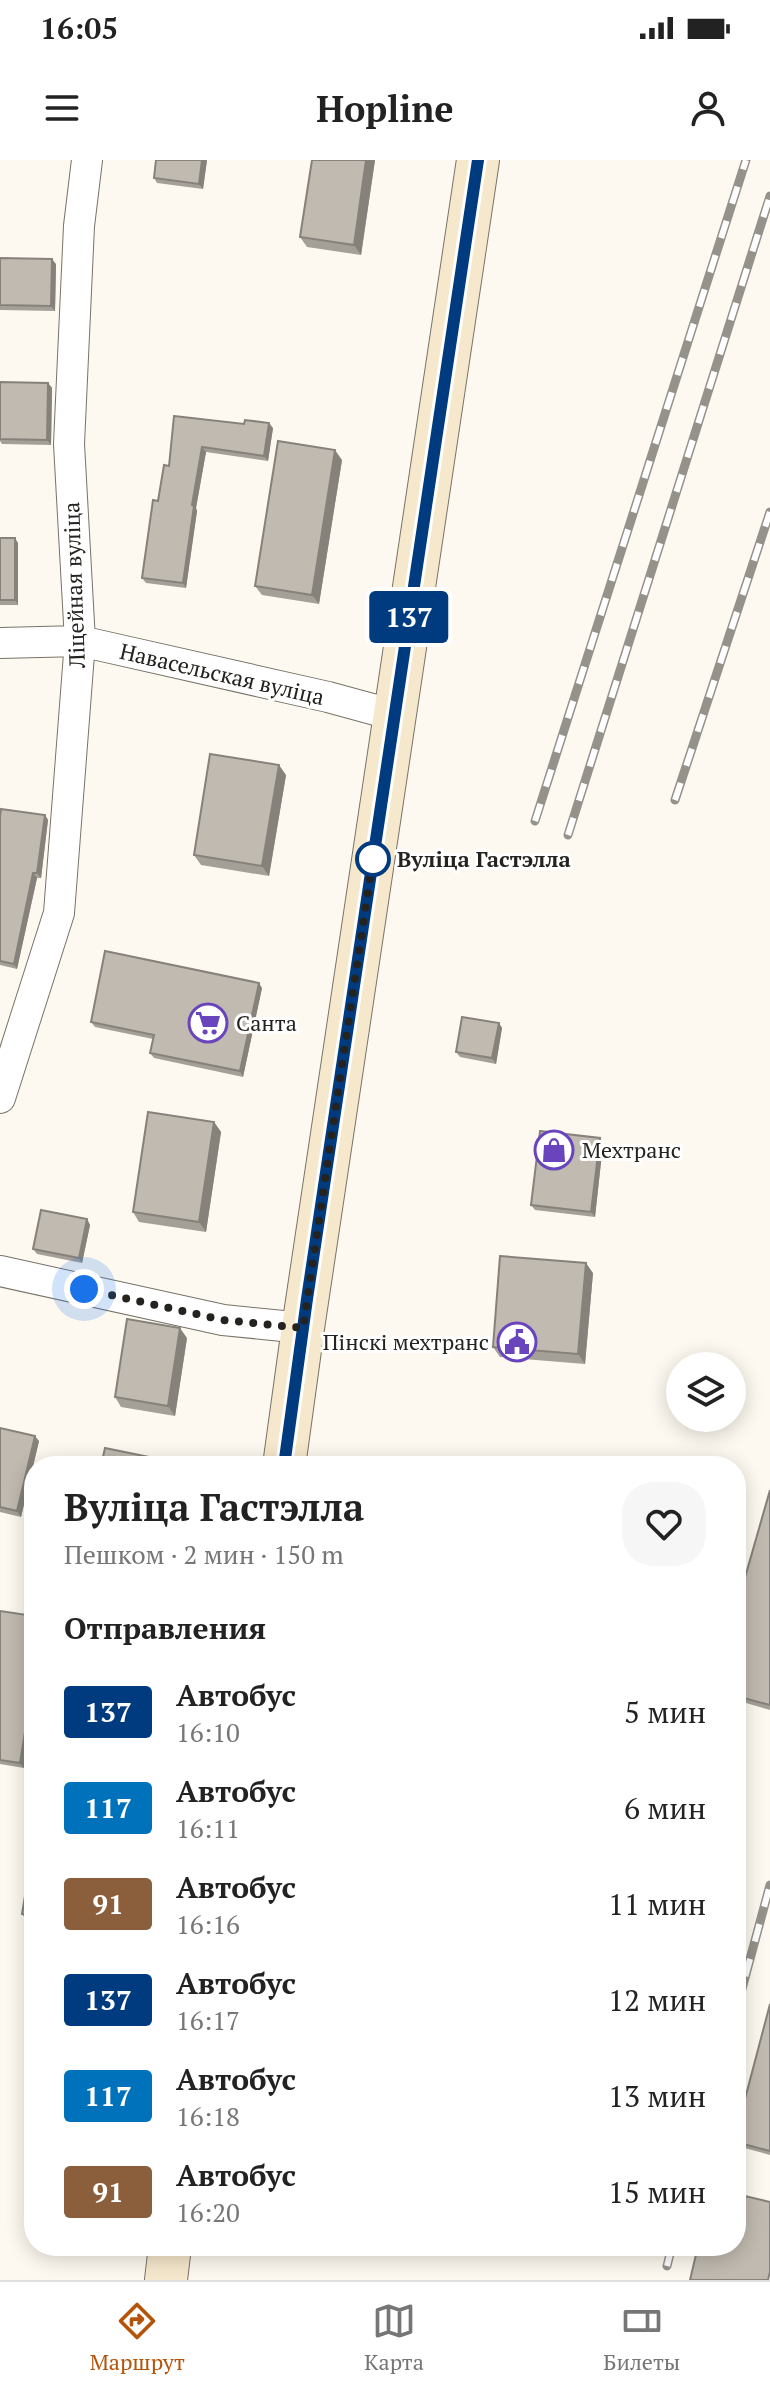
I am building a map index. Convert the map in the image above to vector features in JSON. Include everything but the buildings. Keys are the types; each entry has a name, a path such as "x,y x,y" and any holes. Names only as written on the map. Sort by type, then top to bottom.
{"street":[{"name":"Ліцейная вуліца","path":"0,1098 59,913 80,641 69,444 79,226 87,160"},
{"path":"285,1456 478,160"},
{"name":"Навасельская вуліца","path":"0,643 80,641 394,715"},
{"path":"0,1271 223,1320 303,1328"},
{"path":"166,2280 169,2256"}],"railway":[{"path":"535,821 746,160"},
{"path":"568,835 770,196"},
{"path":"675,800 770,512"},
{"path":"746,1974 770,1885"},
{"path":"667,2266 670,2256"}],"bus line":[{"name":"137","path":"285,1456 478,160"}],"place":[{"name":"Вуліца Гастэлла","path":"373,859"},
{"name":"Санта","path":"208,1023"},
{"name":"Мехтранс","path":"554,1150"},
{"name":"Пінскі мехтранс","path":"517,1342"}],"route":[{"path":"84,1289 223,1320 303,1328 373,859"}]}
